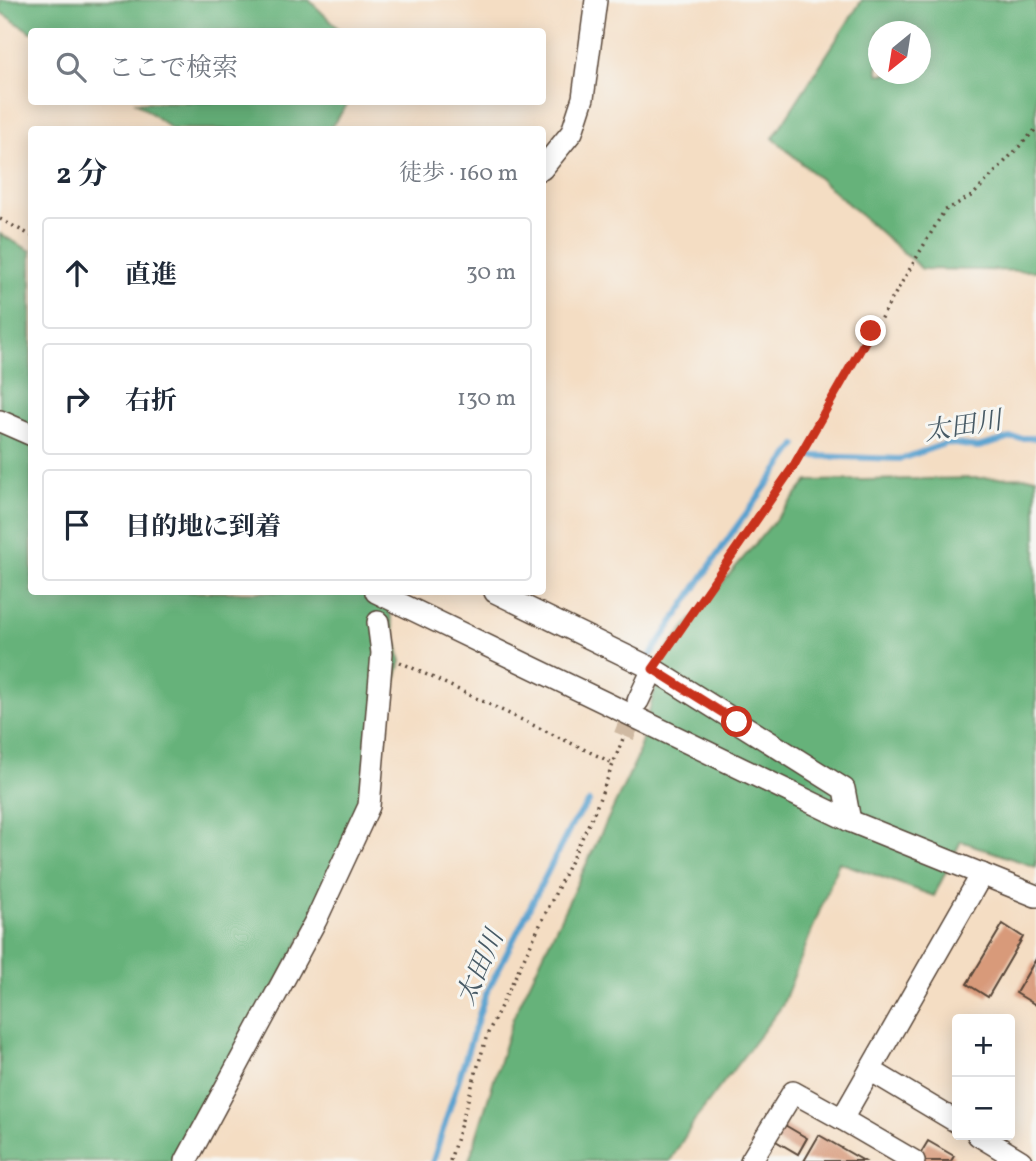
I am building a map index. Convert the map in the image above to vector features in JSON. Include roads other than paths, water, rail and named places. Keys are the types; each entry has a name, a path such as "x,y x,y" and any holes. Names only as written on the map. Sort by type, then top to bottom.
{"street":[{"path":"546,164 572,132 589,62 596,0"},
{"path":"0,421 28,433"},
{"path":"382,595 850,821 1036,896"},
{"path":"501,595 653,669 844,789 850,821"},
{"path":"186,1161 316,920 369,806 382,653 378,622"},
{"path":"638,701 653,669"},
{"path":"842,1119 982,874"},
{"path":"870,1070 952,1119"},
{"path":"751,1161 793,1092 914,1161"},
{"path":"986,1140 1021,1161"}],"waterway":[{"name":"太田川","path":"812,456 901,459 947,443 978,447 1011,438 1036,438"},
{"name":"太田川","path":"650,656 732,533 796,445"},
{"name":"太田川","path":"433,1161 485,996 572,824 589,802"}],"tunnel":[{"path":"624,736 638,701"}]}
